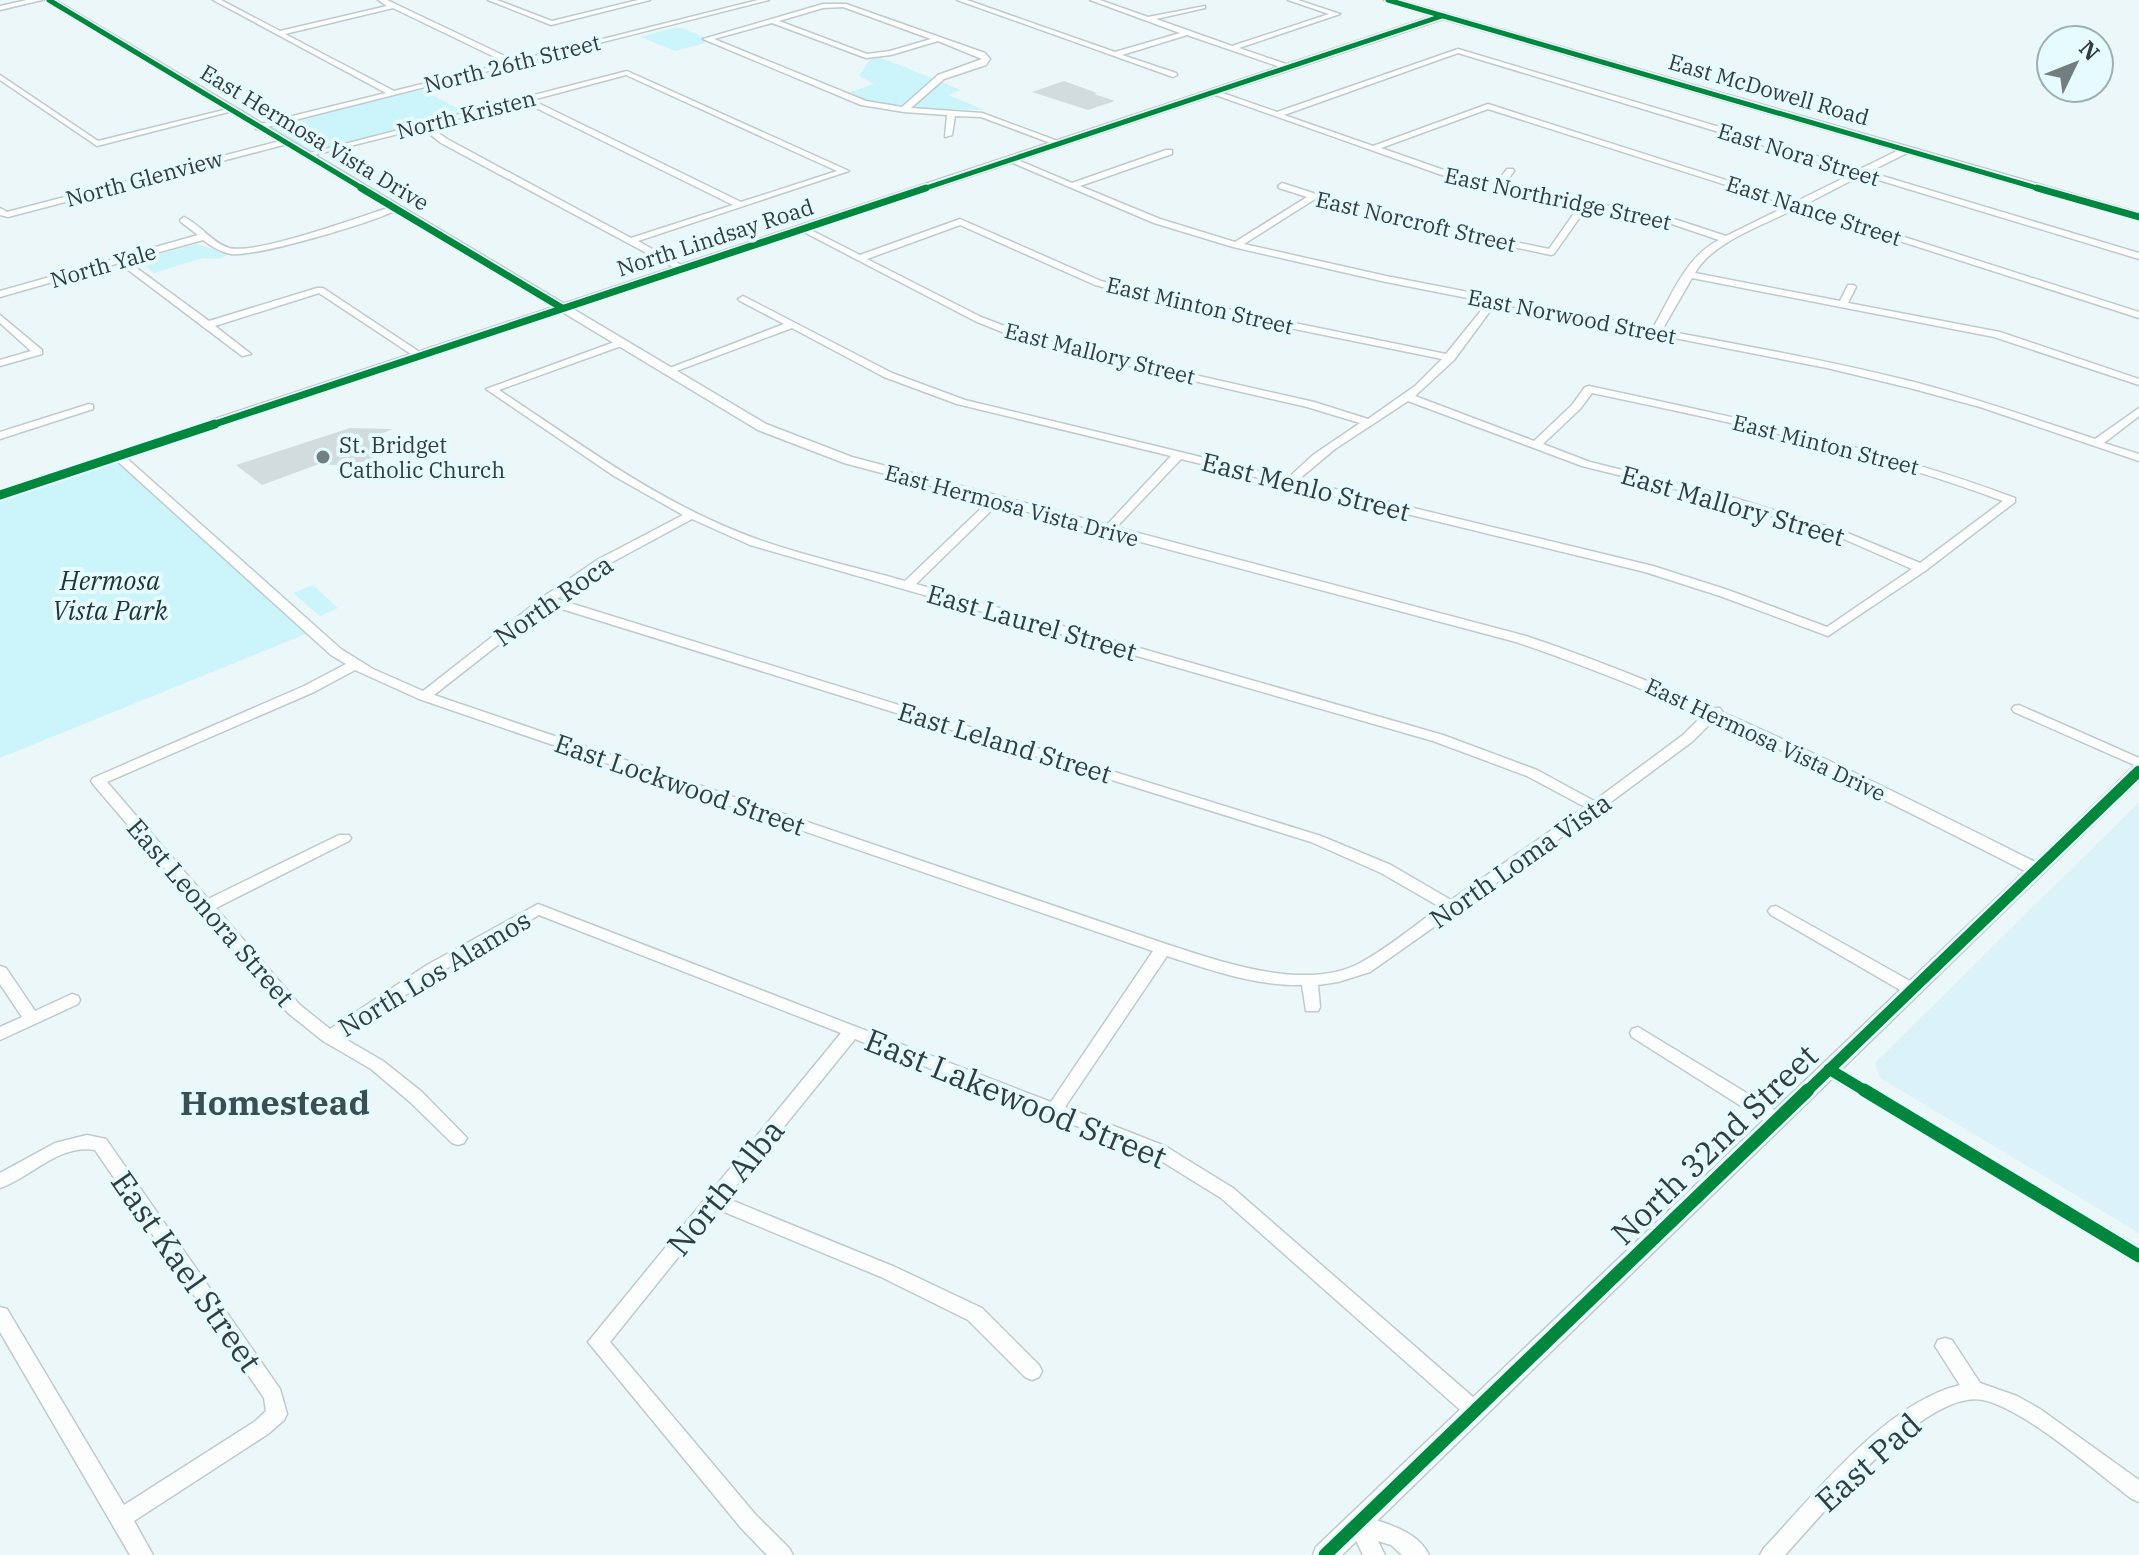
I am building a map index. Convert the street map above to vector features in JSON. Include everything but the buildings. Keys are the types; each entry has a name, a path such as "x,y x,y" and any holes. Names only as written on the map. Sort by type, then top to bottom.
{"main road":[{"name":"East McDowell Road","path":"1388,0 2139,217"},
{"name":"North Lindsay Road","path":"0,495 1442,16"}],"street":[{"path":"0,8 38,0"},
{"name":"East Hermosa Vista Drive","path":"49,0 667,371 762,427 805,446 995,501 1521,639 1585,659 1715,711 2037,870"},
{"path":"216,0 392,93"},
{"path":"381,0 514,63"},
{"path":"491,0 551,23 647,0"},
{"name":"North 26th Street","path":"259,127 766,0"},
{"path":"960,0 1173,75"},
{"path":"1093,0 1286,67"},
{"path":"1233,48 1337,14 1291,0"},
{"path":"904,110 941,77 986,59 844,5 771,20 707,39 847,97 904,110 951,113 1055,145"},
{"path":"279,33 395,6"},
{"path":"737,7 749,11"},
{"path":"1148,19 1203,7"},
{"path":"760,16 866,56 891,53 939,39"},
{"path":"1117,54 1187,33"},
{"name":"East Nora Street","path":"1276,115 1458,51 2139,256"},
{"name":"North Kristen","path":"306,155 627,73 845,171 740,205"},
{"path":"0,77 97,144 232,110"},
{"name":"East Northridge Street","path":"1211,92 1449,176 1668,220 1725,239"},
{"path":"527,100 740,205"},
{"name":"East Nance Street","path":"1372,149 1488,106 2139,315"},
{"path":"948,135 951,113"},
{"path":"423,125 444,141 682,269"},
{"name":"North Glenview","path":"3,213 284,142"},
{"path":"1656,332 1698,259 1725,239 1906,150"},
{"path":"1071,186 1169,152"},
{"name":"East Norwood Street","path":"1010,160 1170,225 1236,245 1493,301 1913,385 1984,405 2139,458"},
{"path":"1497,188 1510,171"},
{"name":"East Norcroft Street","path":"1282,186 1370,214 1551,252 1585,204"},
{"path":"1236,245 1312,197"},
{"path":"630,241 740,205"},
{"path":"184,220 233,252 262,247 394,209"},
{"name":"East Minton Street","path":"860,258 960,222 1112,287 1450,358"},
{"name":"East Mallory Street","path":"802,229 978,319 1011,332 1060,347 1310,404 1367,422"},
{"name":"North Yale","path":"0,294 206,236"},
{"path":"120,260 246,354"},
{"path":"1690,275 1996,334 2139,382"},
{"path":"1843,304 1851,287"},
{"path":"207,325 320,290 417,355"},
{"name":"East Menlo Street","path":"743,299 888,375 988,410 1649,569 1828,632 1921,568"},
{"path":"1290,482 1305,465 1332,444 1407,397 1450,358 1493,301"},
{"path":"0,318 38,352 0,363"},
{"path":"667,371 792,325"},
{"name":"East Laurel Street","path":"620,343 491,389 690,516 754,542 1438,738 1532,773 1595,807"},
{"name":"East Minton Street","path":"1535,446 1576,407 1589,389 1813,437 1896,460 2011,500 1921,568"},
{"name":"East Mallory Street","path":"1407,397 1535,446 1632,477 1727,499 1841,534 1921,568"},
{"path":"0,436 89,407"},
{"path":"2097,443 2139,411"},
{"path":"1107,531 1178,455"},
{"name":"East Lockwood Street","path":"119,457 336,652 424,696 1163,949 1226,969 1276,980 1310,982"},
{"path":"907,586 995,501"},
{"name":"North Roca","path":"424,696 547,600 601,563 690,516"},
{"name":"East Leland Street","path":"547,600 1316,839 1366,857 1407,877 1452,908"},
{"name":"East Leonora Street","path":"356,664 309,689 98,781 294,1009 329,1037 377,1065 458,1138"},
{"path":"2019,709 2139,763"},
{"name":"North Loma Vista","path":"1310,982 1337,979 1364,968 1595,807 1688,738 1715,711"},
{"name":"North 32nd Street","path":"1325,1555 2139,771"},
{"path":"206,907 344,838"},
{"name":"North Los Alamos","path":"329,1037 433,969 538,909"},
{"name":"East Lakewood Street","path":"538,909 1159,1151 1227,1193 1474,1410"},
{"path":"1776,911 1913,990"},
{"path":"1055,1109 1163,949"},
{"path":"0,972 32,1019"},
{"path":"1310,982 1312,1007"},
{"path":"0,1034 72,1000"},
{"name":"North Alba","path":"782,1555 748,1521 598,1342 851,1032"},
{"path":"1638,1033 1777,1120"},
{"path":"1829,1069 2139,1256"},
{"name":"East Kael Street","path":"0,1181 68,1145 85,1139 100,1144 273,1395 277,1414 261,1428 121,1518"},
{"path":"715,1201 888,1272 975,1314 1032,1371"},
{"path":"0,1315 142,1555"},
{"path":"1945,1346 1974,1390 2014,1404 2054,1429 2139,1492"},
{"name":"East Pad","path":"1771,1555 1889,1435 1941,1399 1974,1390"},
{"path":"1358,1524 1374,1555"},
{"path":"1358,1524 1398,1538 1418,1555"}],"shaded area":[{"path":"2139,802 2139,1233 1880,1078 1875,1063"}],"green space":[{"path":"682,28 703,37 705,43 675,51 640,37"},
{"path":"871,58 882,58 961,90 948,95 985,110 914,108 873,102 847,93 874,84 859,76"},
{"path":"417,87 470,115 306,155 259,127"},
{"path":"196,244 229,254 219,259 203,258 154,273 141,262 145,258"},
{"name":"Hermosa Vista Park","path":"119,457 313,631 0,758 0,495"},
{"path":"313,585 338,608 320,616 293,593"}],"cycle path":[{"path":"49,0 562,308"},
{"path":"1388,0 2139,217"},
{"path":"0,495 1442,16"},
{"path":"1325,1555 2139,771"},
{"path":"1829,1069 2139,1256"}],"place":[{"name":"St. Bridget Catholic Church","path":"323,457"}],"district":[{"name":"Homestead","path":"275,1102"}]}
